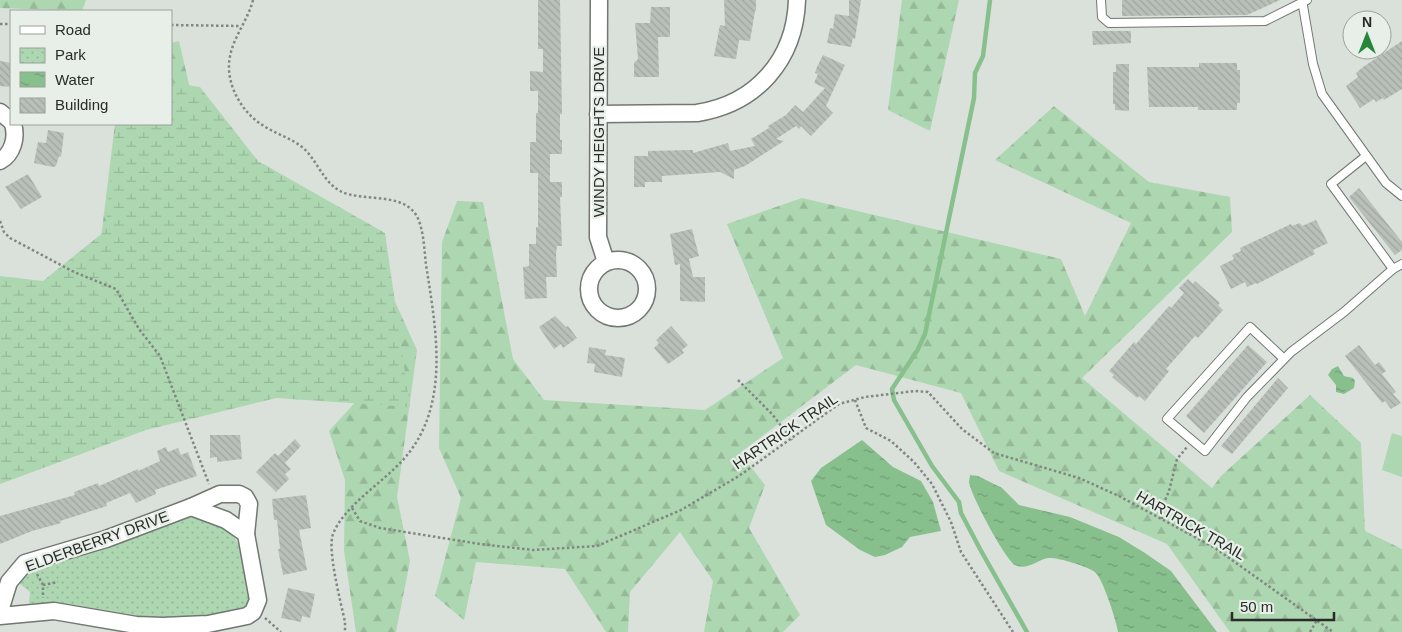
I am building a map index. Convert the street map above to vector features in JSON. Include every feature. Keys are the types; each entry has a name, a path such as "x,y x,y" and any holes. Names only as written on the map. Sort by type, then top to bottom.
{"street":[{"name":"WINDY HEIGHTS DRIVE","path":"598,0 598,237 606,262"},
{"path":"598,114 697,113 712,111 739,101 762,84 780,63 795,26 797,0"},
{"path":"0,112 10,120"},
{"path":"0,161 6,157 14,144 12,125"},
{"name":"ELDERBERRY DRIVE","path":"0,611 9,582 17,570 32,560 106,539 220,494 234,493 245,497 249,504 246,534 258,600 253,612 247,616 208,624 148,626 44,611 0,616"},
{"path":"191,507 226,520 246,534"}],"lane":[{"path":"1101,0 1102,17 1109,23 1265,21 1304,1 1313,64 1322,94 1386,183 1402,196"},
{"path":"1366,156 1330,184 1393,269"},
{"path":"1284,359 1250,327 1167,419 1205,451 1247,397 1284,359 1344,312 1393,269 1402,264"}],"path":[{"path":"253,0 230,50 229,70 234,92 248,113 262,125 302,147 332,185 340,191 389,200 405,205 414,212 424,240 433,309 437,382 432,406 418,440 402,460 339,522 332,535 332,552 345,622 345,632"},
{"path":"172,25 241,26"},
{"path":"0,221 4,232 10,238 74,272 116,289 139,329 160,356 184,423 214,497"},
{"path":"738,380 772,414 792,440"},
{"name":"HARTRICK TRAIL","path":"352,508 360,521 380,528 480,544 533,550 597,546 681,510 739,476 792,440 839,404 865,397 916,391 928,392 962,429 994,453 1079,478 1162,519 1215,548 1334,632"},
{"path":"855,400 866,428 892,441 914,462 932,484 951,522 961,552 1013,632"},
{"path":"1162,519 1161,510 1169,491 1177,459 1192,440"},
{"path":"32,560 43,585 44,611"},
{"path":"43,585 58,582"},
{"path":"264,618 281,632"},
{"path":"1310,632 1316,620"}],"green space":[{"path":"0,0 86,0 82,10 0,8"},
{"path":"902,0 959,0 930,131 888,110"},
{"path":"179,41 206,158 366,238 417,350 397,497 410,561 396,632 356,632 344,551 345,480 329,431 371,385 99,254 115,125 172,125 172,43"},
{"path":"172,83 200,87 258,161 385,233 410,407 276,398 146,430 0,484 0,276 43,281 105,231 116,125 172,125"},
{"path":"1054,106 1149,182 1230,197 1232,232 1082,378 1212,488 1221,476 1310,395 1361,443 1365,531 1402,549 1402,632 1230,632 1167,544 999,471 961,393 856,365 740,453 765,485 749,528 800,615 783,632 704,632 713,581 680,532 630,592 628,632 606,632 565,569 476,562 464,620 435,596 461,498 439,448 442,242 457,201 483,202 513,359 544,400 705,410 783,358 727,224 802,198 1061,259 1085,316 1131,223 995,160"},
{"path":"1392,433 1402,436 1402,477 1382,470"},
{"path":"188,517 220,525 238,543 243,554 252,599 239,612 158,619 68,604 29,603 30,592 19,583 24,573 36,567 93,552"}],"water":[{"path":"1338,366 1344,376 1353,378 1355,381 1354,388 1344,394 1336,392 1336,385 1328,375 1332,369"},
{"path":"862,440 893,467 921,481 933,502 941,531 910,537 902,547 885,555 875,557 860,550 826,525 811,481 821,468"},
{"path":"970,475 978,476 1002,488 1019,505 1070,517 1119,537 1145,553 1171,571 1217,632 1118,632 1105,591 1095,572 1065,560 1052,558 1024,567 1019,567 1010,561 975,499 969,482"}],"building":[{"path":"538,0 560,0 562,114 560,114 560,140 562,140 562,154 550,154 550,182 562,182 562,197 560,197 562,246 557,246 557,277 546,277 547,298 525,299 523,267 529,266 529,244 536,244 536,227 538,227 538,173 530,173 530,142 536,142 538,91 530,91 530,71 543,72 543,49 538,49"},
{"path":"724,0 756,0 756,11 750,41 739,40 736,59 714,56 720,25 725,26"},
{"path":"849,0 861,0 855,39 853,38 851,47 827,43 830,28 833,29 835,14 849,16"},
{"path":"1122,0 1280,0 1247,15 1122,16"},
{"path":"651,7 670,7 670,37 658,37 659,77 634,77 634,63 638,59 635,23 650,23"},
{"path":"1092,31 1131,31 1131,43 1093,45"},
{"path":"1402,41 1402,89 1384,100 1383,98 1376,102 1374,99 1360,108 1346,86 1358,77 1356,73 1374,60 1392,60 1392,48"},
{"path":"823,55 845,65 826,106 833,113 811,136 801,126 799,129 796,126 776,139 784,141 745,166 734,170 734,179 720,172 662,176 662,182 645,182 645,187 634,187 634,156 648,156 648,151 693,150 693,153 728,143 730,151 755,146 751,139 786,115 795,105 803,112 825,88 814,83 818,74 815,73"},
{"path":"0,61 10,63 10,87 0,86"},
{"path":"1199,63 1237,63 1237,70 1240,70 1240,103 1237,103 1237,110 1198,110 1198,107 1149,107 1147,67 1199,67"},
{"path":"1116,64 1129,64 1129,111 1115,110 1115,104 1113,104 1113,72 1116,72"},
{"path":"48,130 64,133 61,157 59,156 56,166 53,167 34,163 38,142 46,143"},
{"path":"28,174 42,197 21,209 5,187"},
{"path":"1359,188 1402,242 1402,250 1395,255 1349,197"},
{"path":"1316,220 1328,243 1313,250 1315,254 1257,284 1247,287 1245,282 1231,289 1220,266 1234,259 1232,255 1241,251 1240,248 1291,224 1292,226 1300,223 1302,226"},
{"path":"692,229 699,256 689,259 693,277 705,277 705,302 680,301 680,264 675,265 670,234"},
{"path":"1188,279 1193,284 1195,281 1220,303 1218,305 1223,310 1198,338 1195,336 1166,369 1169,371 1145,401 1139,396 1137,398 1112,377 1114,375 1109,371 1134,342 1136,344 1169,306 1171,308 1184,293 1179,288"},
{"path":"555,316 566,327 568,326 577,338 563,348 561,344 554,349 539,327"},
{"path":"671,326 688,345 682,350 684,353 668,364 654,348 659,343 656,340"},
{"path":"1248,345 1267,362 1204,433 1186,416"},
{"path":"1359,345 1375,365 1379,362 1386,371 1382,374 1396,392 1393,394 1401,403 1391,409 1385,401 1382,403 1345,356"},
{"path":"589,347 606,350 605,355 625,358 622,377 594,372 595,364 587,363"},
{"path":"1278,378 1288,388 1232,454 1221,446"},
{"path":"210,435 240,435 242,459 217,462 217,457 210,458"},
{"path":"295,439 301,446 285,463 291,469 285,474 289,479 276,492 256,472 275,453 278,456"},
{"path":"166,447 168,452 178,448 181,455 188,452 197,476 155,490 156,494 136,503 130,493 106,503 107,506 60,521 61,523 32,531 0,544 0,516 75,495 74,492 98,483 99,486 138,469 138,471 160,461 157,451"},
{"path":"306,495 311,528 299,530 307,570 283,575 278,549 280,549 277,520 274,520 272,499"},
{"path":"288,588 315,594 310,618 302,616 301,622 281,618"}],"waterway":[{"path":"990,0 983,56 975,73 974,98 925,334 917,351 892,389 894,400 932,466 959,502 961,513 1027,632"}]}
